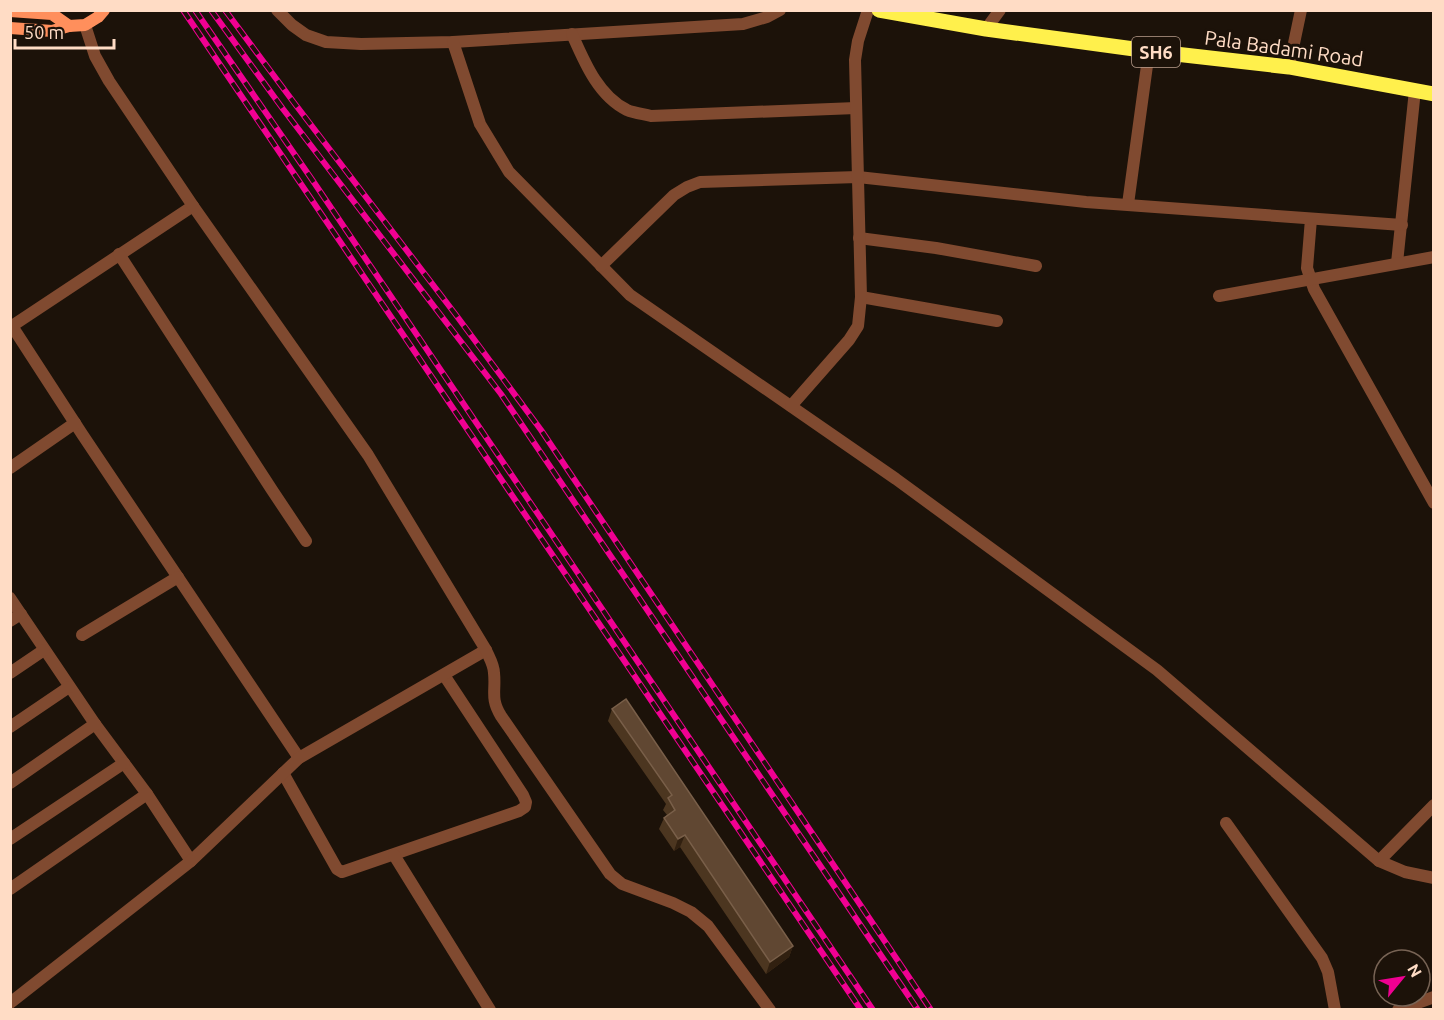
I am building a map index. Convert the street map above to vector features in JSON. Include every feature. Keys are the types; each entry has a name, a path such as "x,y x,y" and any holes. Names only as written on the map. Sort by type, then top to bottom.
{"main road":[{"path":"10,10 52,14 69,26"},
{"path":"10,28 52,31 69,26 85,26 104,10"},
{"name":"Pala Badami Road","path":"879,10 986,29 1289,68 1434,93"}],"street":[{"path":"277,10 306,35 326,42 362,44 453,42 742,24 767,17 780,10"},
{"path":"791,406 849,340 858,326 861,297 855,60 858,41 868,10"},
{"path":"986,29 1000,10"},
{"path":"1289,68 1301,10"},
{"path":"85,26 95,56 109,81 193,206 368,455 486,650 494,670 495,706 610,874 622,884 691,912 708,926 770,1010"},
{"path":"572,34 597,82 613,101 628,110 651,116 856,108"},
{"path":"453,42 480,124 509,172 630,295 896,479 1157,670 1379,861 1405,872 1434,878"},
{"path":"1128,204 1149,51"},
{"path":"1397,263 1415,90"},
{"path":"601,266 674,195 699,182 858,177 1086,202 1402,225"},
{"path":"193,206 11,327 299,758"},
{"path":"1311,219 1307,268 1310,279 1434,503"},
{"path":"859,238 936,248 1036,266"},
{"path":"119,254 306,541"},
{"path":"1220,296 1434,257"},
{"path":"861,297 997,321"},
{"path":"10,468 75,423"},
{"path":"82,635 178,577"},
{"path":"10,598 69,687 147,794 191,861"},
{"path":"10,621 21,614"},
{"path":"10,673 44,650"},
{"path":"10,1003 191,861 299,758 486,650"},
{"path":"283,773 337,869 342,872 519,811 525,807 526,802 523,795 444,675"},
{"path":"10,727 69,687"},
{"path":"10,783 95,724"},
{"path":"10,839 124,763"},
{"path":"10,889 147,794"},
{"path":"1379,861 1434,805"},
{"path":"1227,823 1322,958 1328,972 1335,1010"},
{"path":"394,855 490,1010"}],"building":[{"path":"626,699 793,946 770,962 685,835 678,839 664,818 675,810 668,798 672,795 612,709"}],"railway":[{"path":"183,10 861,1010"},
{"path":"195,10 873,1010"},
{"path":"211,10 283,109 501,394 918,1010"},
{"path":"225,10 541,430 931,1010"}]}
